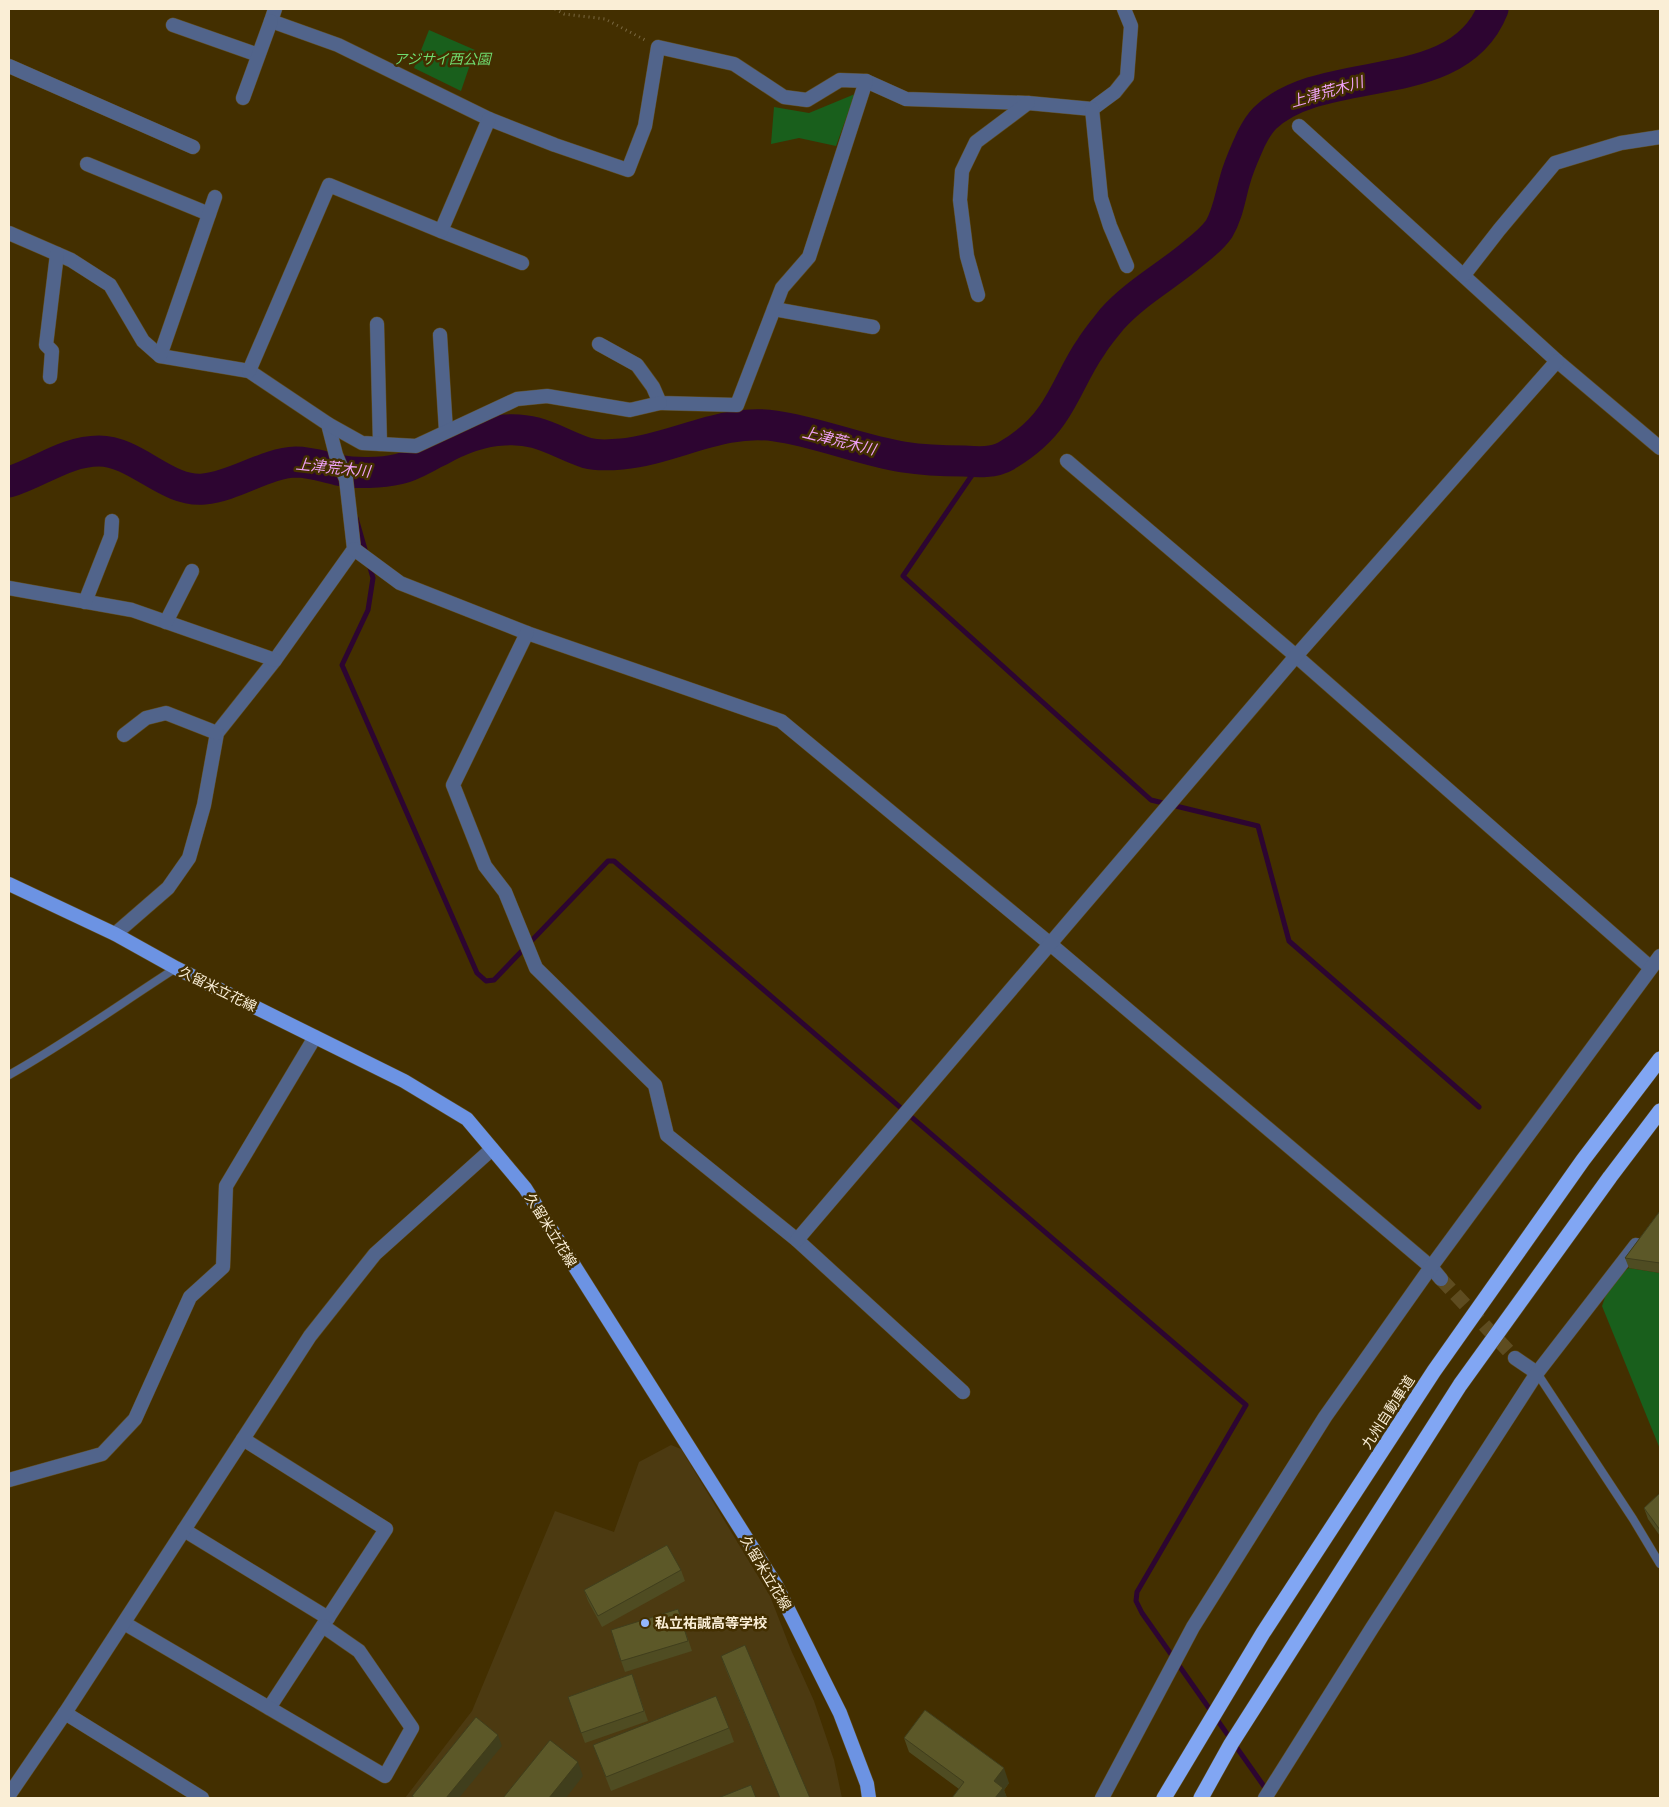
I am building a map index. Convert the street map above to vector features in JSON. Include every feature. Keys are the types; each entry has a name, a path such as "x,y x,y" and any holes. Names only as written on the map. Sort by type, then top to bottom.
{"highway":[{"name":"九州自動車道","path":"1164,1798 1263,1633 1434,1371 1583,1160 1660,1059"},
{"path":"1201,1798 1231,1744 1460,1385 1660,1111"}],"main road":[{"name":"久留米立花線","path":"9,884 116,934 176,968 404,1081 467,1119 525,1188 776,1585 840,1713 867,1784 869,1798"}],"street":[{"path":"243,98 273,15 489,119 555,145 628,170 645,126 658,47 734,64 784,97 807,100 840,80 866,81 906,99 1028,102 1092,109 1115,92 1128,77 1131,26 1124,9"},
{"path":"173,25 258,55"},
{"path":"9,66 193,147"},
{"path":"9,233 71,260 110,285 143,342 160,356 249,371 328,424 362,443 416,446 518,399 547,396 630,410 660,403 738,405 782,288 809,257 866,81"},
{"path":"978,295 967,256 960,200 962,171 976,142 1028,102"},
{"path":"1092,109 1101,198 1110,226 1128,266"},
{"path":"441,231 489,119"},
{"path":"1299,126 1557,361 1660,448"},
{"path":"1464,275 1555,163 1621,143 1660,137"},
{"path":"87,164 209,214"},
{"path":"249,371 329,185 522,263"},
{"path":"160,356 215,196"},
{"path":"50,377 52,351 46,345 57,254"},
{"path":"774,309 874,327"},
{"path":"377,324 380,444"},
{"path":"440,335 446,432"},
{"path":"599,344 637,365 653,387 660,403"},
{"path":"797,1240 1296,656 1557,361"},
{"path":"116,934 168,888 189,858 204,806 217,733 275,660 354,549 346,479 336,455 328,424"},
{"path":"1067,461 1296,656 1651,968"},
{"path":"85,602 111,536 112,521"},
{"path":"354,549 400,583 528,633 781,721 1049,944 1431,1267 1441,1279"},
{"path":"166,622 192,571"},
{"path":"9,588 132,610 275,660"},
{"path":"528,633 453,785 485,866 505,892 536,968 655,1085 667,1135 797,1240 963,1392"},
{"path":"124,735 146,718 166,713 217,733"},
{"path":"1102,1798 1193,1627 1325,1417 1431,1267 1660,956"},
{"path":"9,1480 102,1454 135,1419 190,1297 223,1267 226,1186 315,1038"},
{"path":"9,1795 65,1713 310,1336 375,1254 492,1149"},
{"path":"1265,1798 1537,1373 1611,1280 1644,1234"},
{"path":"1514,1358 1537,1373"},
{"path":"243,1440 386,1529 269,1708"},
{"path":"124,1623 385,1776 412,1728 359,1651 325,1622 184,1530"},
{"path":"65,1713 202,1798"}],"lane":[{"path":"9,1075 52,1051 106,1013 176,968"},
{"path":"1537,1373 1633,1519 1660,1564"}],"path":[{"path":"554,9 564,14 605,19 658,47"}],"shaded area":[{"name":"私立祐誠高等学校","path":"671,1445 681,1449 770,1596 791,1650 814,1701 834,1760 842,1798 405,1798 472,1711 555,1511 614,1532 639,1462"}],"green space":[{"name":"アジサイ西公園","path":"429,30 475,50 461,91 414,68"},
{"path":"855,94 836,146 799,138 771,144 774,107 809,113"},
{"path":"1629,1268 1660,1273 1660,1449 1602,1306 1611,1280"}],"building":[{"path":"1660,1211 1660,1263 1625,1258"},
{"path":"1660,1493 1660,1530 1644,1508"},
{"path":"667,1545 681,1570 598,1616 584,1590"},
{"path":"678,1609 688,1641 621,1661 611,1630"},
{"path":"745,1645 810,1798 780,1798 721,1656"},
{"path":"632,1674 644,1711 581,1733 568,1697"},
{"path":"716,1696 729,1728 606,1777 593,1745"},
{"path":"925,1710 1004,1768 994,1781 1003,1788 995,1798 952,1798 964,1782 904,1738"},
{"path":"476,1717 498,1735 446,1798 415,1798 412,1796"},
{"path":"550,1740 578,1762 549,1798 503,1798"},
{"path":"751,1785 756,1798 718,1798"}],"waterway":[{"name":"上津荒木川","path":"9,482 64,458 99,451 113,453 126,458 164,479 190,489 204,489 228,484 284,463 312,464 353,472 385,471 409,466 470,436 487,432 516,430 538,433 587,453 609,455 641,451 736,426 775,426 903,457 975,462 996,460 1006,456 1025,443 1048,421 1093,343 1112,319 1141,293 1201,248 1216,233 1225,217 1244,154 1256,130 1265,118 1291,101 1321,90 1421,68 1451,56 1475,37 1493,9"},
{"path":"981,462 903,576 1151,800 1258,826 1289,941 1479,1107"},
{"path":"356,518 366,553"},
{"path":"369,564 373,578 368,610 342,665 477,973 486,981 494,980 608,861 614,861 1246,1405 1137,1592 1136,1601 1142,1613 1268,1792"}],"tunnel":[{"path":"1441,1279 1515,1358"}],"place":[{"name":"私立祐誠高等学校","path":"645,1623"}]}
